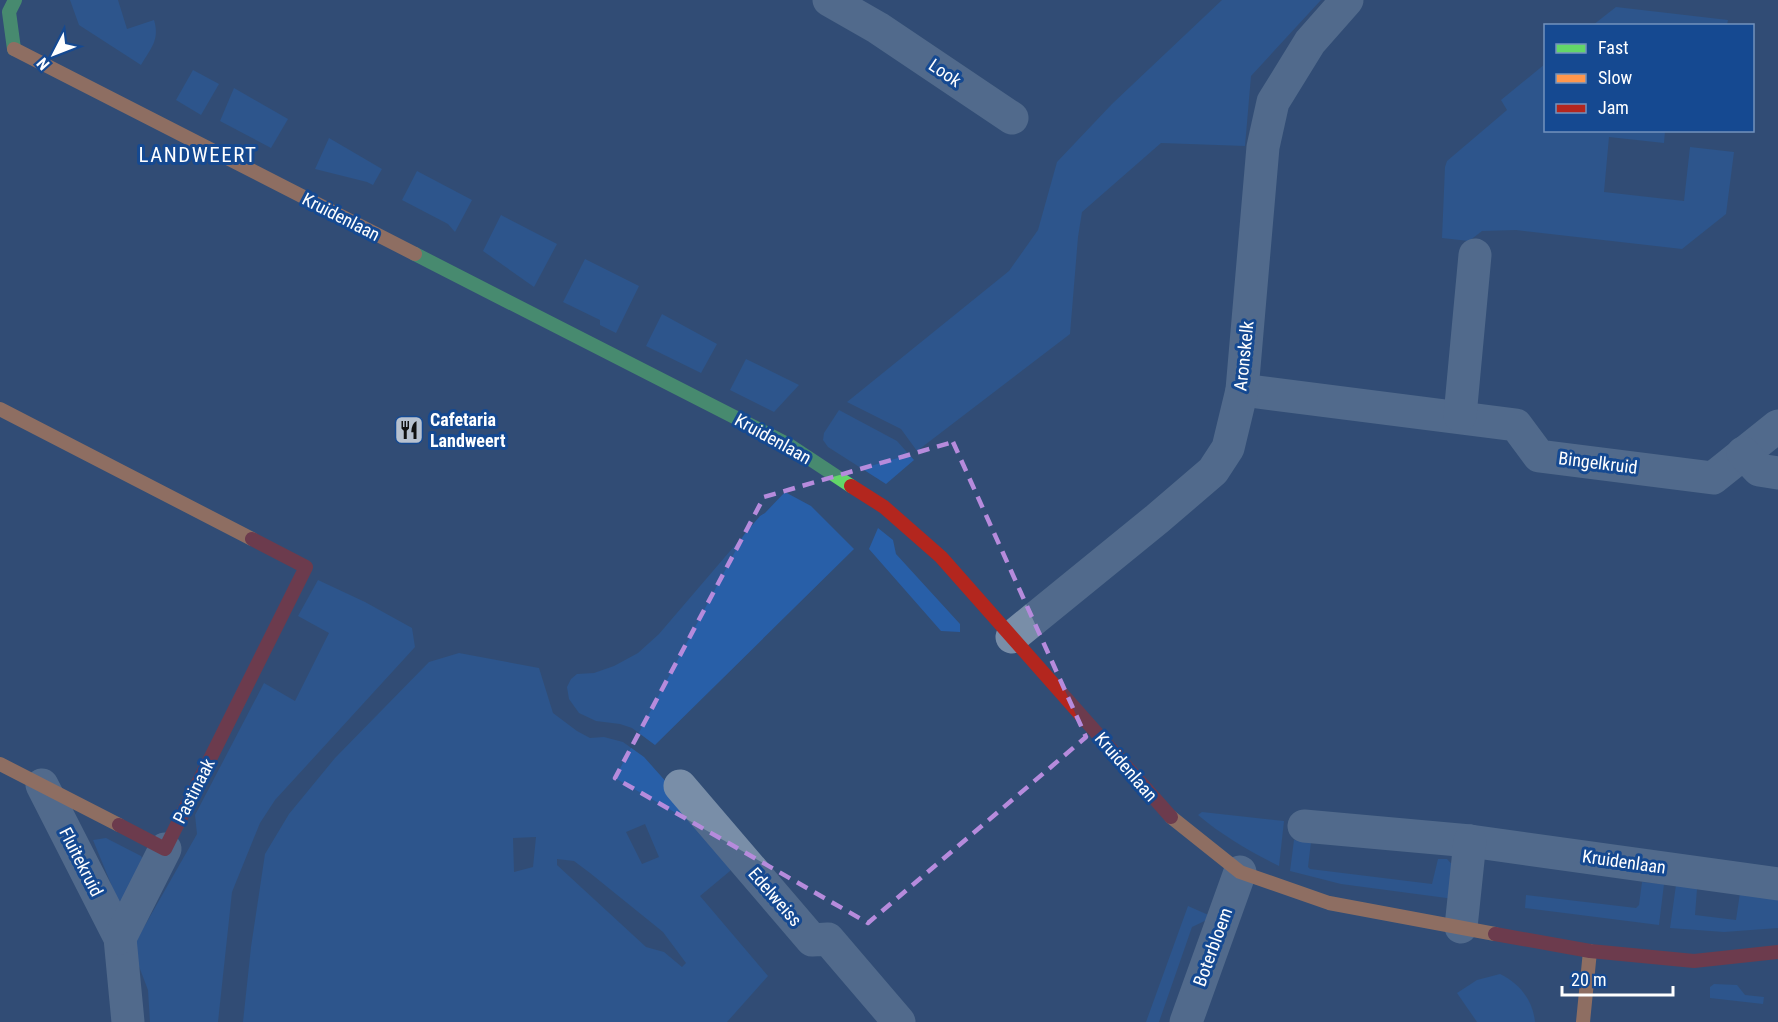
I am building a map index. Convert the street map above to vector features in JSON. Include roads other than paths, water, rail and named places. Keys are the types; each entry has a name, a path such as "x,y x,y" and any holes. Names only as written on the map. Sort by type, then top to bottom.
{"street":[{"name":"Look","path":"829,0 871,14 1012,118"},
{"name":"Aronskelk","path":"1012,637 1213,471 1228,448 1242,390 1263,147 1273,102 1310,42 1347,0"},
{"path":"0,56 14,49 8,9"},
{"name":"Kruidenlaan","path":"14,49 805,455 884,507 940,556 1165,812 1240,872 1329,903 1590,951 1694,961 1778,952"},
{"path":"1460,416 1475,255"},
{"name":"Bingelkruid","path":"1242,390 1516,424 1539,456 1713,478 1778,426"},
{"name":"Pastinaak","path":"0,409 311,569 165,849"},
{"path":"1743,453 1759,470 1778,472"},
{"path":"0,764 165,849 120,938"},
{"name":"Fluitekruid","path":"42,785 120,938 128,1022"},
{"name":"Edelweiss","path":"680,786 812,940 828,939 899,1022"},
{"name":"Kruidenlaan","path":"1304,826 1470,841 1778,884"},
{"path":"1461,927 1470,841"},
{"name":"Boterbloem","path":"1186,1022 1240,872"},
{"path":"1583,1022 1590,951"}],"place":[{"name":"Cafetaria Landweert","path":"409,430"}],"district":[{"name":"LANDWEERT","path":"198,155"}]}
